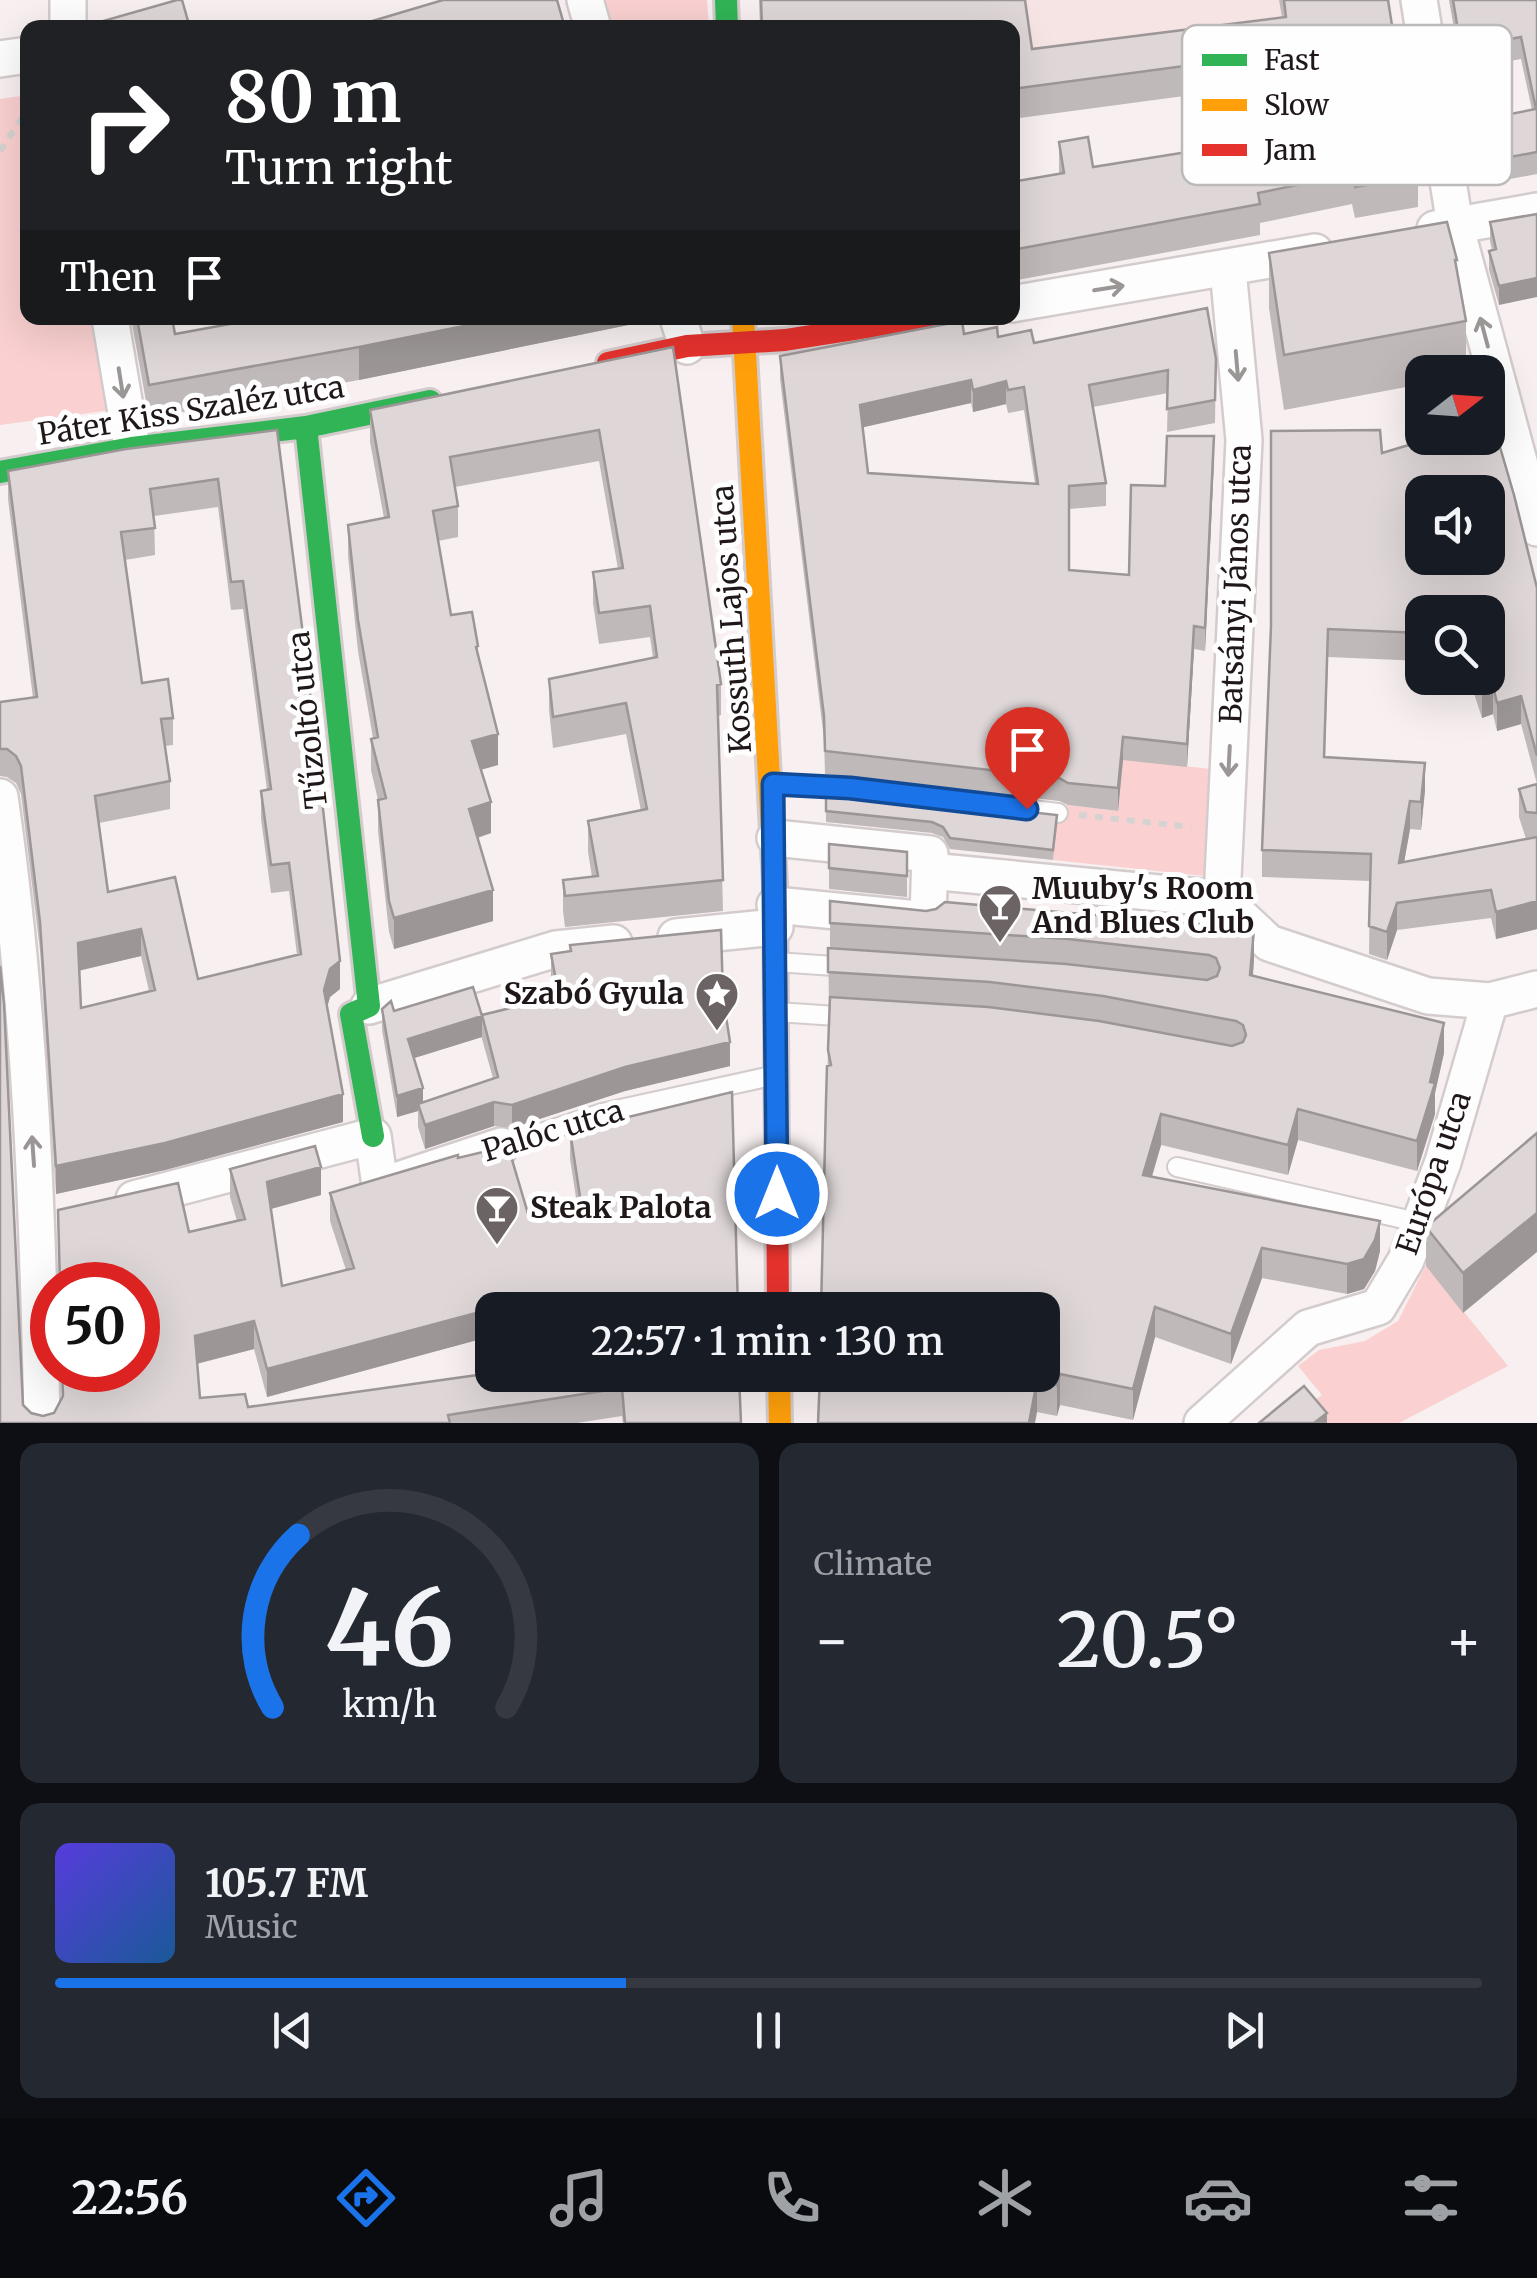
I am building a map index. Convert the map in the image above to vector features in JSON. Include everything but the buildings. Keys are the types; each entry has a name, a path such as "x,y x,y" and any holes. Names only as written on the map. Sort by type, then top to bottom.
{"street":[{"path":"1419,0 1423,25"},
{"path":"1449,185 1455,225 1537,528"},
{"path":"1398,236 1537,211"},
{"path":"1020,303 1342,247"},
{"name":"Batsányi János utca","path":"1222,899 1244,440 1228,269"},
{"path":"111,325 132,448"},
{"name":"Kossuth Lajos utca","path":"744,325 776,838 778,1292"},
{"path":"592,367 682,332 745,344 877,325"},
{"name":"Páter Kiss Szaléz utca","path":"0,472 132,448 306,427 458,395"},
{"name":"Tűzoltó utca","path":"306,427 369,1006"},
{"path":"0,796 12,874 38,1220 42,1423"},
{"path":"369,1006 556,949 928,920 930,854 776,838"},
{"path":"930,872 1222,899 1269,943 1428,996 1490,1001 1537,989"},
{"name":"Európa utca","path":"1202,1423 1308,1328 1378,1307 1406,1260 1444,1162 1490,1001"},
{"name":"Palóc utca","path":"369,1006 351,1014 380,1186 500,1146"},
{"path":"38,1220 170,1192 373,1136"},
{"path":"779,1392 780,1423"}],"lane":[{"path":"773,784 850,788 1058,813"},
{"path":"775,931 873,968"},
{"path":"776,1012 873,1018"},
{"name":"Palóc utca","path":"500,1146 602,1113 776,1075"},
{"path":"1177,1166 1421,1223"}],"path":[{"path":"0,150 20,121"},
{"path":"1058,813 1225,831"}],"shaded area":[{"path":"603,0 707,0 708,20 609,20"},
{"path":"1020,0 1385,0 1273,25 1182,25 1182,45 1032,79"},
{"path":"20,96 20,325 103,325 119,409 0,425 0,99"},
{"path":"1123,759 1228,771 1223,878 1053,860 1059,804 1118,811"},
{"path":"1426,1265 1508,1366 1399,1423 1318,1423 1304,1407 1322,1395 1298,1366 1319,1350 1365,1341 1398,1321"}],"traffic: fast":[{"path":"726,0 727,20"},
{"path":"0,472 132,448 306,427 430,401"},
{"path":"306,427 369,1006 351,1014 373,1136"}],"traffic: slow":[{"path":"743,325 775,884"},
{"path":"779,1392 780,1423"}],"traffic: jam":[{"path":"608,363 687,346 785,340 881,325"},
{"path":"775,884 778,1292"}],"place":[{"name":"Muuby's Room And Blues Club","path":"1000,944"},
{"name":"Szabó Gyula","path":"717,1032"},
{"name":"Steak Palota","path":"497,1246"}],"route":[{"path":"777,1194 773,784 850,788 1027,809"}]}
